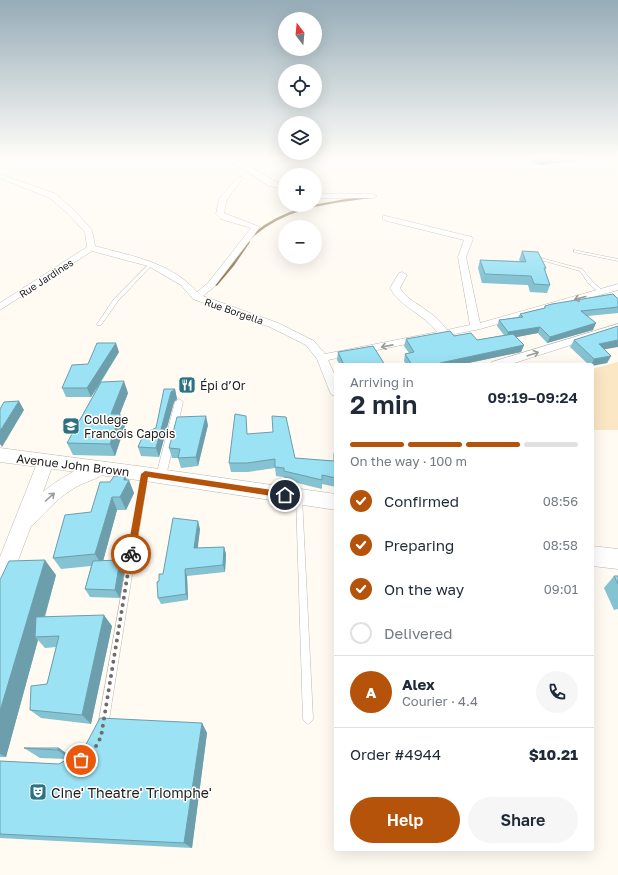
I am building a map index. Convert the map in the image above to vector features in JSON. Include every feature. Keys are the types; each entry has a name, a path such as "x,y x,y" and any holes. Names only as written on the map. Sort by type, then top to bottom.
{"main road":[{"name":"Avenue John Brown","path":"0,455 153,475 334,502"},
{"path":"594,556 618,559"}],"street":[{"path":"57,200 90,232 91,248"},
{"path":"196,297 211,285 256,227 224,217 220,214 223,200"},
{"path":"386,218 469,239 462,257 476,327"},
{"name":"Rue Borgella","path":"91,248 151,264 184,283 196,297 274,325 310,343 322,358 334,387"},
{"name":"Rue Jardines","path":"0,307 91,248"},
{"path":"402,275 395,288 399,295 437,324 445,335"},
{"path":"322,358 445,335 618,287"},
{"path":"502,363 618,327"},
{"path":"153,475 179,402"},
{"path":"0,583 46,461"},
{"path":"23,525 59,488 78,477 100,469"}],"lane":[{"path":"575,251 618,260"},
{"path":"542,259 581,270 591,283 602,292"},
{"path":"99,324 116,300 151,264"},
{"path":"101,737 153,475"},
{"path":"299,497 308,719"}],"shaded area":[{"path":"618,362 618,430 594,430 594,368"}],"building":[{"path":"522,251 538,252 546,268 544,268 550,285 534,284 531,276 485,274 480,260 526,262"},
{"path":"613,294 618,299 618,307 581,311 596,323 550,337 540,327 508,332 499,320 523,317 520,314 545,308 545,306 552,304"},
{"path":"618,326 618,340 599,344 611,356 594,359 574,340"},
{"path":"450,331 454,336 471,333 477,340 513,334 524,345 440,363 411,363 405,354 414,352 406,339"},
{"path":"97,343 116,343 87,388 62,388 72,365 88,364"},
{"path":"373,346 384,363 343,363 338,352"},
{"path":"124,381 111,414 120,414 110,444 67,443 101,382"},
{"path":"164,389 175,389 171,392 156,448 138,447 144,433 156,428"},
{"path":"19,401 0,431 0,409 4,402"},
{"path":"235,414 246,416 247,434 273,432 272,416 286,417 295,458 334,461 334,478 322,475 322,480 284,471 284,468 275,467 275,459 247,463 229,463"},
{"path":"206,416 196,457 178,458 180,449 169,448 177,417"},
{"path":"114,476 125,476 124,480 129,480 120,497 112,497 95,554 53,558 65,515 91,512 100,482 110,482"},
{"path":"173,518 198,521 194,548 224,547 223,565 185,569 186,594 158,598 157,582 159,581 159,574 163,574"},
{"path":"45,560 0,711 0,580 9,561"},
{"path":"120,560 115,590 85,589 93,561"},
{"path":"614,576 618,576 618,584"},
{"path":"104,615 82,715 30,710 31,686 47,684 59,636 35,637 36,617"},
{"path":"100,718 202,723 184,843 0,834 0,761 59,764 83,750"},
{"path":"24,748 59,748 57,750"}],"waterway":[{"path":"252,236 265,226 293,212 323,204 347,200"},
{"path":"216,284 233,264 248,242"}],"way so far":[{"path":"81,760 91,755 101,737 131,554"}],"place":[{"name":"Épi d’Or","path":"187,385"},
{"name":"College Francois Capois","path":"71,426"},
{"name":"Cine' Theatre' Triomphe'","path":"38,792"}],"route":[{"path":"131,554 145,474 285,495"}]}
